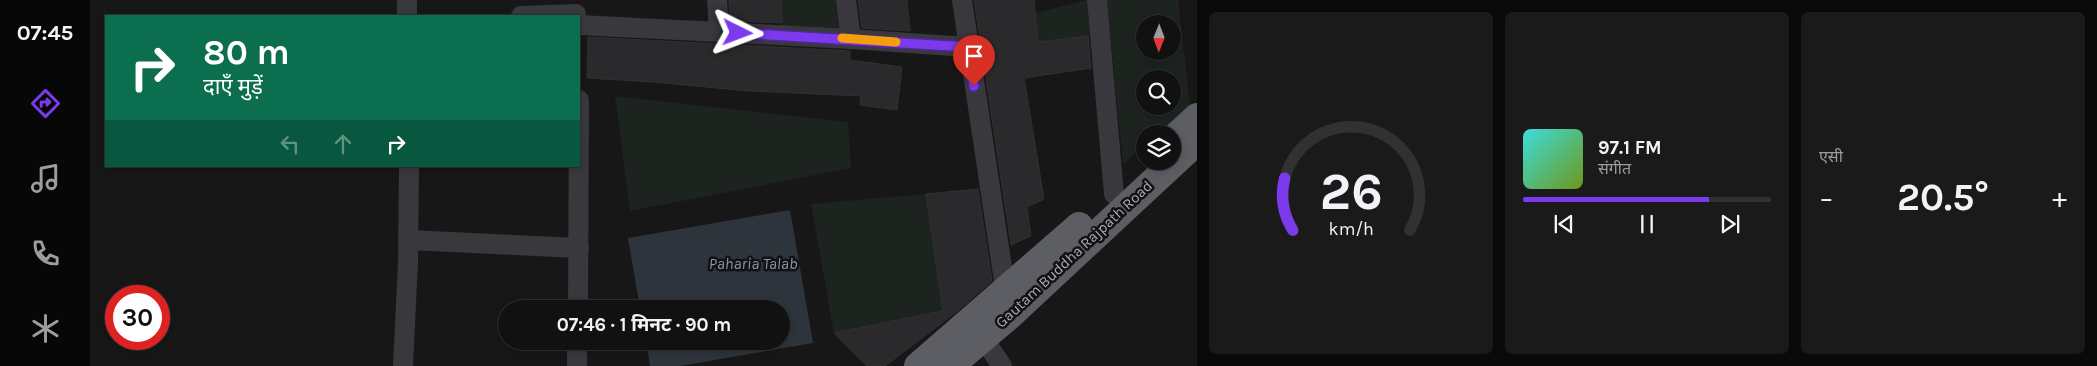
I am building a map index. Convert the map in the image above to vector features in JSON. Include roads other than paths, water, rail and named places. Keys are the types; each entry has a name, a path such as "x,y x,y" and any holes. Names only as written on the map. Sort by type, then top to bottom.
{"highway":[{"path":"1181,132 1197,117"},
{"name":"Gautam Buddha Rajpath Road","path":"950,366 983,338 1007,304 1197,141"},
{"path":"918,366 1007,304 1114,194 1140,170"}],"street":[{"path":"407,0 407,15"},
{"path":"717,0 719,32"},
{"path":"846,0 850,39"},
{"path":"962,0 1007,304"},
{"path":"1097,0 1114,194"},
{"path":"548,15 576,14 719,32 968,47"},
{"path":"404,366 409,240 409,167"},
{"path":"578,300 579,167"},
{"path":"409,240 579,248"},
{"path":"983,338 1002,366"},
{"path":"577,366 578,350"}],"water":[{"name":"Paharia Talab","path":"790,210 813,343 790,347 790,300 638,300 628,238"},
{"name":"Paharia Talab","path":"647,350 773,350 680,366 650,366"}]}
